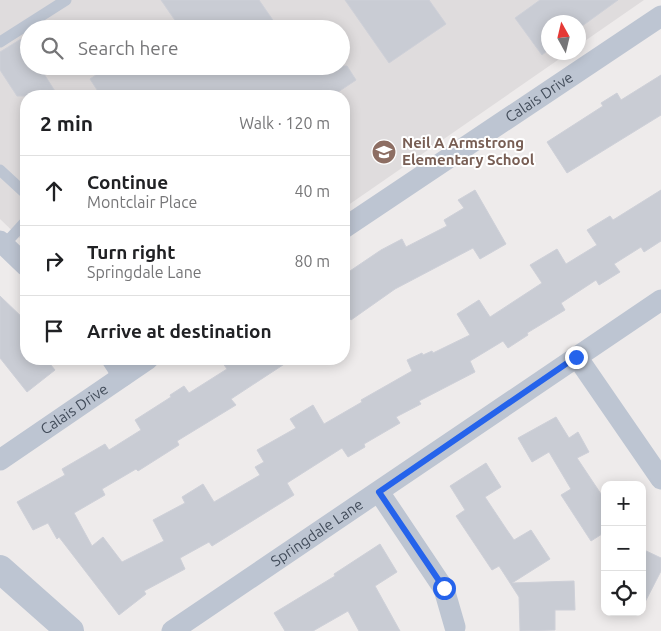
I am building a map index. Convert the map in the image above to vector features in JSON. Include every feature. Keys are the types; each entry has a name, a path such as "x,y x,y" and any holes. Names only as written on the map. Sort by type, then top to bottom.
{"street":[{"name":"Calais Drive","path":"350,224 661,16"},
{"path":"2,243 20,260"},
{"name":"Springdale Lane","path":"172,631 661,300"},
{"path":"576,357 661,479"},
{"name":"Calais Drive","path":"0,460 117,367"},
{"path":"379,492 444,588 455,627"},
{"path":"0,569 70,631"}],"lane":[{"path":"35,20 66,0"},
{"path":"0,42 20,29"},
{"path":"0,170 20,188"},
{"path":"2,243 20,226"}],"shaded area":[{"name":"Neil A Armstrong Elementary School","path":"0,0 644,0 586,40 586,15 541,15 541,60 558,60 350,204 350,90 20,90 20,238 0,219"}],"building":[{"path":"161,0 259,0 273,20 175,20"},
{"path":"345,0 429,0 446,24 389,63"},
{"path":"540,0 618,0 586,23 586,15 541,15 541,54 515,18"},
{"path":"20,40 20,75 45,75 54,90 20,90 20,96 17,96 0,70 0,52"},
{"path":"350,71 356,80 341,90 97,90 90,79 96,75 350,75"},
{"path":"661,75 661,115 567,173 547,142 603,106 601,103 617,93 621,100"},
{"path":"475,190 506,244 480,259 473,248 395,289 351,320 350,271 381,250 402,239 406,247 447,226 444,220 464,208 458,200"},
{"path":"661,190 661,241 644,252 641,247 614,264 620,272 599,285 596,280 561,303 565,310 527,333 528,335 508,348 503,341 470,361 475,372 419,401 421,404 396,417 400,423 364,444 365,447 348,457 342,448 287,483 294,495 212,546 209,542 180,558 185,569 144,591 146,594 119,615 59,537 57,539 48,523 33,530 17,502 65,475 62,469 105,444 109,450 141,430 135,420 171,397 170,395 184,386 189,393 227,369 224,365 283,365 231,399 236,405 177,441 179,445 138,471 136,469 102,489 105,495 74,513 92,546 103,537 122,562 164,541 153,520 185,503 182,497 203,484 214,502 260,475 255,467 264,462 257,450 296,428 290,419 313,405 324,424 362,402 361,400 412,371 407,360 422,353 423,355 432,351 433,353 470,335 457,314 479,300 490,317 542,283 530,265 557,249 566,264 597,245 587,230 610,216 613,220"},
{"path":"0,296 20,315 20,365 51,365 55,370 27,392 0,358"},
{"path":"556,417 569,438 578,432 589,452 577,458 601,494 601,535 591,541 561,495 571,489 549,452 532,462 518,438"},
{"path":"486,463 501,487 485,497 514,540 531,530 550,559 512,583 574,581 575,610 555,610 555,630 520,631 519,597 499,566 492,570 456,516 465,510 450,486"},
{"path":"380,544 397,572 375,586 400,631 359,631 348,611 313,631 285,631 274,613 335,576 334,574"},
{"path":"646,551 661,558 661,571 646,600"}],"place":[{"name":"Neil A Armstrong Elementary School","path":"384,152"}],"route":[{"path":"444,588 379,492 576,357"}]}
